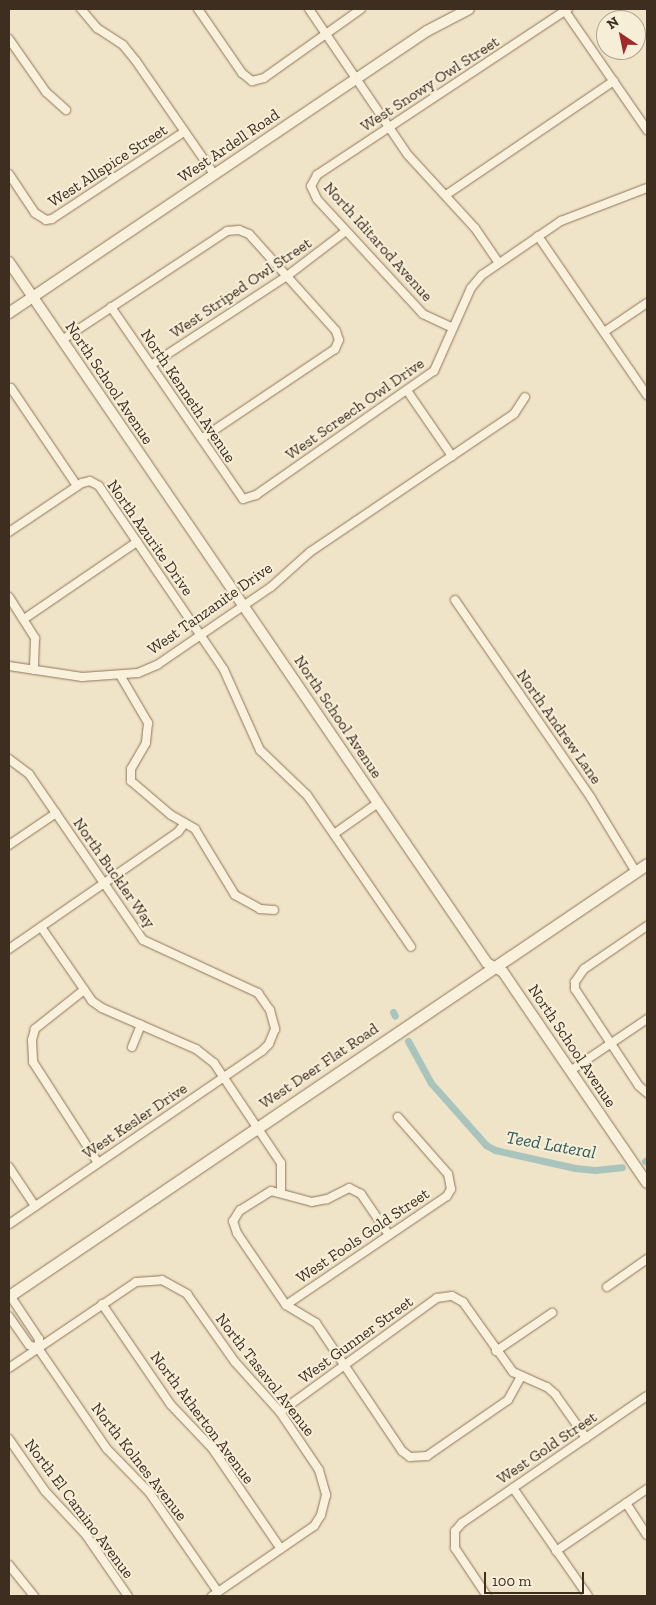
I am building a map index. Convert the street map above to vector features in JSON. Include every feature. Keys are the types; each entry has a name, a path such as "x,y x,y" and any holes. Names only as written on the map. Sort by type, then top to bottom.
{"main road":[{"name":"West Deer Flat Road","path":"9,1295 496,968 647,864"}],"street":[{"path":"81,9 97,28 123,45 136,61 214,174"},
{"path":"198,9 242,73 252,81 264,78 361,9"},
{"path":"309,9 408,155 475,228 499,263"},
{"name":"West Ardell Road","path":"9,313 427,30 469,9"},
{"path":"567,10 647,130"},
{"name":"West Snowy Owl Street","path":"311,186 316,175 567,10"},
{"path":"9,39 46,92 66,110"},
{"path":"446,195 614,81"},
{"name":"West Allspice Street","path":"9,174 35,213 46,220 58,217 184,132"},
{"name":"North Iditarod Avenue","path":"311,186 317,199 423,314 453,328"},
{"name":"West Screech Owl Drive","path":"244,499 256,495 408,392 434,371 476,281 499,263 561,221 647,188"},
{"path":"62,340 227,231 240,230 249,234 336,331 339,340 335,349 201,439"},
{"name":"West Striped Owl Street","path":"150,366 287,276 346,231"},
{"path":"538,236 647,395"},
{"name":"North School Avenue","path":"9,262 488,963 503,972 647,1183"},
{"path":"604,332 647,303"},
{"name":"North Kenneth Avenue","path":"111,307 150,366 244,499"},
{"path":"9,532 77,486 10,388"},
{"path":"408,392 452,456"},
{"name":"West Tanzanite Drive","path":"9,666 82,677 120,675 157,665 271,587 310,552 514,414 525,397"},
{"name":"North Azurite Drive","path":"77,486 90,481 99,486 201,635 237,694 250,733 260,750 297,784 334,834 411,947"},
{"path":"24,619 137,542"},
{"path":"9,596 35,638 34,670"},
{"name":"North Andrew Lane","path":"455,600 591,798 636,872"},
{"path":"120,675 148,723 146,743 131,769 131,781 200,835 235,895 260,910 274,910"},
{"name":"North Buckler Way","path":"9,759 30,774 137,932 152,946 258,993 274,1017 273,1036"},
{"path":"334,834 378,803"},
{"path":"9,846 56,813"},
{"path":"9,949 178,832 185,822"},
{"path":"647,926 584,969 575,982 579,997 610,1044 647,1093"},
{"path":"41,927 84,990 102,1008 206,1055 224,1077 281,1163 281,1193"},
{"path":"84,990 42,1021 32,1040 36,1071 98,1163"},
{"path":"570,1071 647,1018"},
{"path":"132,1047 141,1025"},
{"name":"West Kesler Drive","path":"9,1224 262,1051 273,1036"},
{"name":"West Fools Gold Street","path":"286,1305 447,1196 452,1186 448,1174 398,1117"},
{"path":"9,1167 35,1206"},
{"path":"389,1235 362,1194 349,1188 320,1202 281,1193 264,1194 240,1210 233,1221 237,1233 286,1305 316,1323 402,1451 410,1457 427,1456 508,1400 521,1377"},
{"path":"607,1287 647,1259"},
{"name":"North Tasavol Avenue","path":"102,1304 136,1282 162,1280 176,1284 187,1294 234,1362 280,1412 319,1470 324,1480 326,1502 314,1526 281,1549"},
{"name":"North Kolnes Avenue","path":"9,1295 39,1339 38,1348 107,1449 149,1492 215,1594"},
{"name":"West Gunner Street","path":"280,1412 346,1366 367,1346 437,1298 452,1296 463,1302 496,1350"},
{"path":"9,1368 102,1304"},
{"name":"North Atherton Avenue","path":"102,1304 172,1405 212,1448 281,1549"},
{"path":"552,1313 496,1350 521,1377 547,1387 555,1394 586,1438"},
{"name":"North Kolnes Avenue","path":"9,1316 29,1346 38,1348"},
{"name":"West Gold Street","path":"488,1596 455,1548 455,1531 462,1523 647,1396"},
{"name":"North El Camino Avenue","path":"9,1439 44,1491 86,1536 128,1596"},
{"path":"513,1488 588,1596"},
{"path":"556,1551 647,1489"},
{"path":"626,1503 647,1535"},
{"path":"215,1594 281,1549"},
{"path":"9,1565 34,1596"}],"waterway":[{"name":"Teed Lateral","path":"393,1012 395,1016"},
{"name":"Teed Lateral","path":"408,1041 431,1083 486,1145 495,1150 575,1168 595,1170 622,1167"}]}
